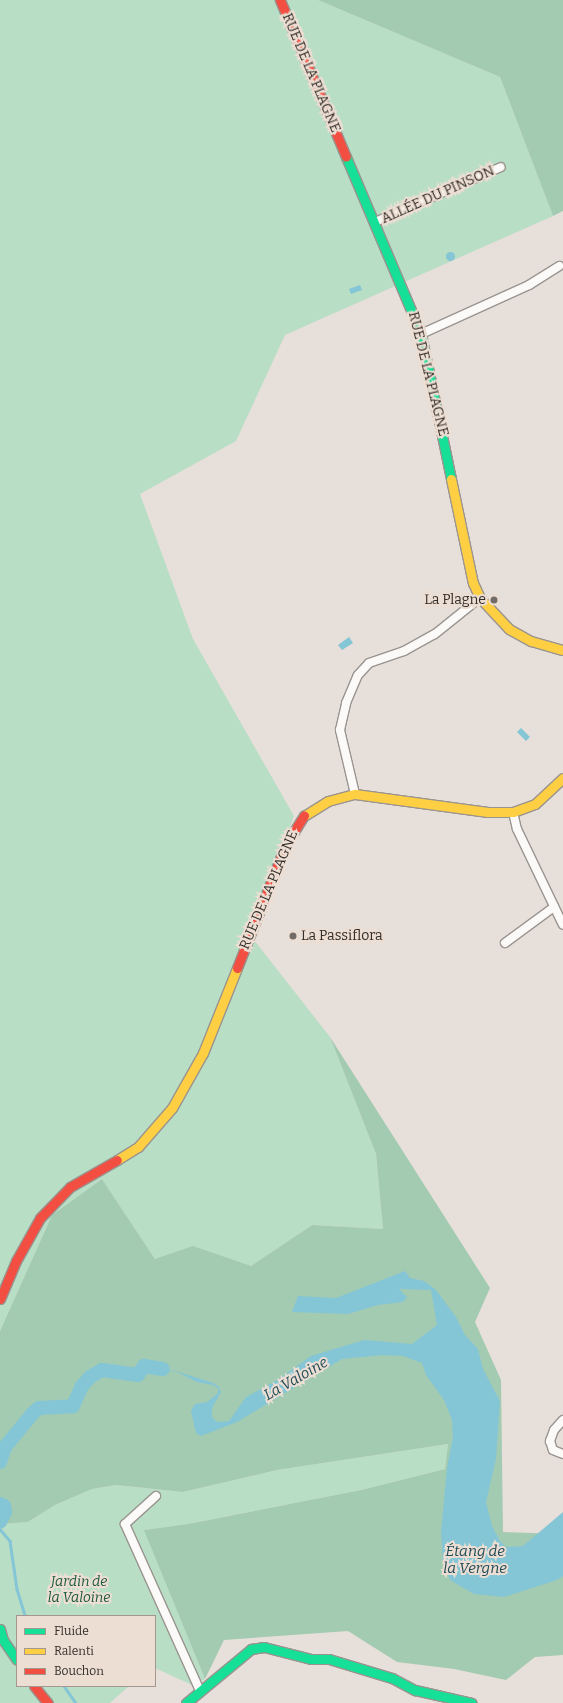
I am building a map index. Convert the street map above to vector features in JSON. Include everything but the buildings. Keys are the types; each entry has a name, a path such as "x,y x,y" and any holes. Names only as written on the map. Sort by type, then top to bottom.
{"street":[{"name":"RUE DE LA PLAGNE","path":"280,0 421,334 473,583 480,598 509,629 531,641 563,650"},
{"name":"ALLÉE DU PINSON","path":"375,222 501,167"},
{"path":"421,334 529,285 560,266"},
{"path":"355,794 340,730 346,703 358,675 369,662 404,651 434,634 480,598"},
{"name":"RUE DE LA PLAGNE","path":"0,1299 16,1261 40,1218 70,1187 138,1147 172,1108 202,1053 292,833 307,814 317,806 336,798 355,794 488,812 512,812 535,804 563,778"},
{"path":"512,812 517,829 563,926"},
{"path":"505,943 554,907"},
{"path":"563,1420 554,1430 550,1441 553,1450 563,1454"},
{"path":"156,1496 125,1524 200,1691"},
{"path":"0,1630 3,1640 16,1659"},
{"path":"186,1703 251,1649 274,1648 311,1659 329,1659 392,1678 415,1690 472,1703"},
{"path":"35,1687 48,1703"}],"green space":[{"path":"0,0 318,0 500,77 553,216 285,335 236,441 140,494 193,639 294,816 250,935 330,1037 376,1154 383,1229 312,1225 251,1266 155,1259 102,1179 52,1215 0,1331"},
{"path":"318,0 563,0 563,211 553,216 500,77"},
{"path":"330,1037 490,1288 475,1322 501,1380 503,1532 563,1534 563,1655 535,1657 506,1680 454,1669 397,1662 348,1631 224,1640 205,1679 144,1530 188,1524 361,1490 445,1469 448,1444 277,1470 183,1492 116,1485 92,1489 55,1505 28,1522 0,1524 0,1331 52,1215 102,1179 155,1259 193,1246 251,1266 312,1225 383,1229 376,1154"},
{"name":"Jardin de la Valoine","path":"448,1444 445,1469 361,1490 188,1524 145,1530 205,1679 192,1685 156,1668 156,1615 16,1615 16,1687 128,1687 110,1703 0,1703 0,1524 28,1522 55,1505 92,1489 116,1485 183,1492 277,1470"}],"water":[{"path":"450,251 455,256 450,261 445,256"},
{"path":"360,285 362,290 351,294 349,289"},
{"path":"349,637 353,643 342,650 338,645"},
{"path":"521,728 530,737 526,741 517,732"},
{"name":"Étang de la Vergne","path":"405,1271 410,1278 424,1281 436,1290 456,1317 465,1335 478,1349 483,1369 500,1401 496,1459 486,1502 492,1526 500,1541 506,1547 523,1546 563,1512 563,1576 557,1580 504,1597 474,1594 450,1580 443,1562 441,1532 447,1468 453,1437 452,1420 444,1400 426,1375 422,1363 403,1356 383,1355 342,1359 237,1422 201,1436 196,1433 191,1411 195,1404 207,1402 217,1394 219,1389 213,1385 197,1382 177,1372 148,1368 142,1380 119,1373 104,1374 91,1380 75,1410 42,1410 37,1413 20,1437 10,1445 0,1469 5,1447 33,1413 39,1408 73,1407 82,1386 90,1377 102,1370 138,1375 144,1366 147,1366 179,1372 213,1383 219,1387 221,1392 212,1408 212,1417 217,1422 229,1421 246,1397 276,1381 311,1356 364,1340 412,1344 437,1325 431,1290 399,1289 407,1297 403,1302 378,1305 348,1314 292,1312 298,1296 336,1298"},
{"path":"0,1501 9,1505 10,1515 0,1525 5,1512"}],"waterway":[{"name":"La Valoine","path":"0,1462 5,1447 33,1413 39,1408 73,1406 82,1386 90,1377 102,1370 138,1375 144,1366 163,1369"},
{"name":"La Valoine","path":"0,1504 4,1506 5,1512 0,1522"},
{"path":"0,1529 10,1541 17,1589 25,1615"},
{"path":"65,1687 76,1703"}],"traffic: fast":[{"path":"346,157 421,334 451,479"},
{"path":"0,1629 3,1640 16,1659"},
{"path":"186,1703 251,1649 264,1647 311,1659 329,1659 392,1678 415,1690 472,1703"}],"traffic: slow":[{"path":"451,479 473,583 480,598 509,629 531,641 563,650"},
{"path":"304,816 328,801 355,794 488,812 513,812 535,804 563,778"},
{"path":"117,1160 138,1147 172,1108 203,1053 237,968"}],"traffic: jam":[{"path":"280,0 346,157"},
{"path":"237,968 285,846 304,816"},
{"path":"0,1299 16,1261 40,1218 70,1187 117,1160"},
{"path":"35,1687 48,1703"}],"place":[{"name":"La Plagne","path":"494,600"},
{"name":"La Passiflora","path":"293,936"}]}
